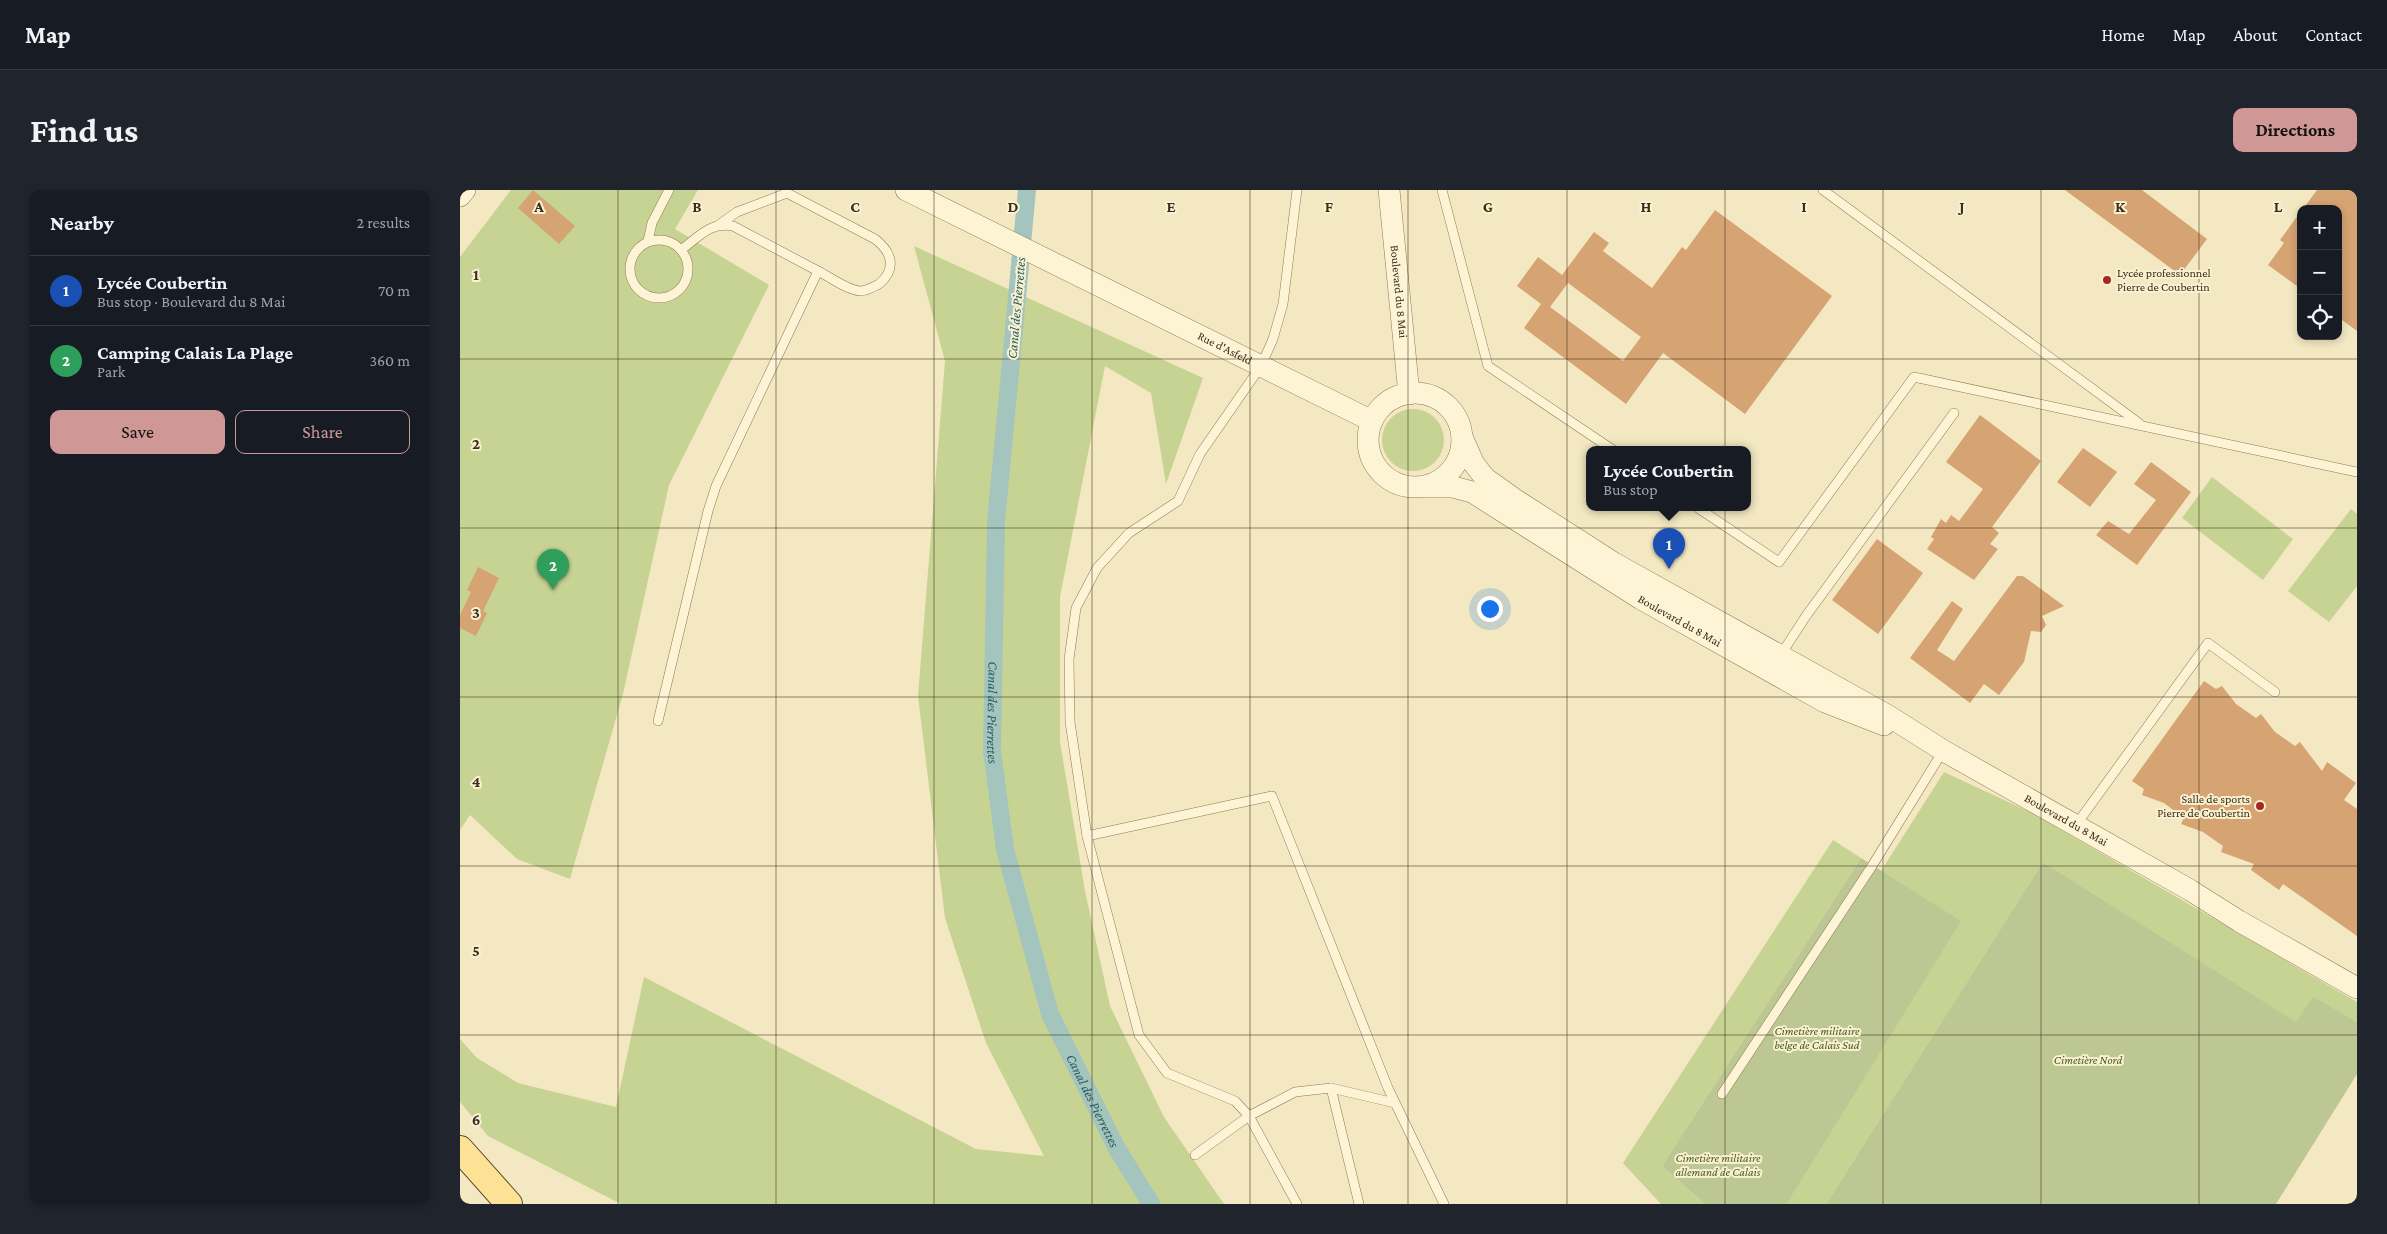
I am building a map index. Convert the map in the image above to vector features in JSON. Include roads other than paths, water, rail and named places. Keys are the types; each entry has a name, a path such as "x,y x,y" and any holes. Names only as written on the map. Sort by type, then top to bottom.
{"main road":[{"path":"460,1149 509,1204"}],"street":[{"path":"460,196 465,190"},
{"name":"Rue d'Asfeld","path":"906,190 1372,421"},
{"name":"Boulevard du 8 Mai","path":"1389,190 1409,394"},
{"path":"1409,394 1428,395 1444,404 1456,419 1462,437 1459,456 1450,472 1434,483 1422,487 1398,484 1386,478 1377,469 1368,446 1372,421 1387,403 1409,394"},
{"name":"Boulevard du 8 Mai","path":"1462,437 1470,457 1479,472 1516,500 1775,664 1838,709 1897,730 1944,751 2190,890 2239,921 2357,988"},
{"name":"Boulevard du 8 Mai","path":"1422,487 1453,487 1481,497 1610,580 1775,664"},
{"name":"Boulevard du 8 Mai","path":"2190,890 2244,911 2357,974"}],"lane":[{"path":"648,241 652,223 669,190"},
{"path":"1297,190 1283,304 1273,339 1261,366 1200,454 1178,501 1129,533 1097,568 1076,608 1069,659 1070,722 1087,836 1138,1035 1167,1073 1235,1102 1249,1116 1297,1204"},
{"path":"1442,190 1488,366 1607,446"},
{"path":"1823,190 2141,425"},
{"path":"681,250 703,232 720,224 737,212 787,192 875,239 885,249 892,265 887,276 877,285 865,290 853,289 733,226 720,224"},
{"path":"666,240 681,250 688,266 684,284 671,295 653,298 638,290 632,282 629,269 634,252 648,241 666,240"},
{"path":"658,721 712,499 722,472 818,271"},
{"path":"1702,511 1779,562 1914,377 2357,472"},
{"path":"1775,664 1806,616 1954,413"},
{"path":"2076,825 2208,643 2275,692"},
{"path":"1722,1094 1872,866 1944,751"},
{"path":"1087,836 1272,796 1395,1104 1444,1204"},
{"path":"1195,1155 1249,1116 1296,1092 1331,1088 1395,1104"},
{"path":"1331,1088 1359,1204"}],"waterway":[{"name":"Canal des Pierrettes","path":"1027,190 996,522 992,751 1005,849 1050,1014 1116,1147 1151,1204"}],"place":[{"name":"Lycée professionnel Pierre de Coubertin","path":"2107,280"},
{"name":"Lycée Coubertin","path":"1669,569"},
{"name":"Camping Calais La Plage","path":"553,590"},
{"name":"Salle de sports Pierre de Coubertin","path":"2260,806"}],"park label":[{"name":"Cimetière militaire belge de Calais Sud","path":"1817,1038"},
{"name":"Cimetière Nord","path":"2088,1060"},
{"name":"Cimetière militaire allemand de Calais","path":"1718,1165"}]}
